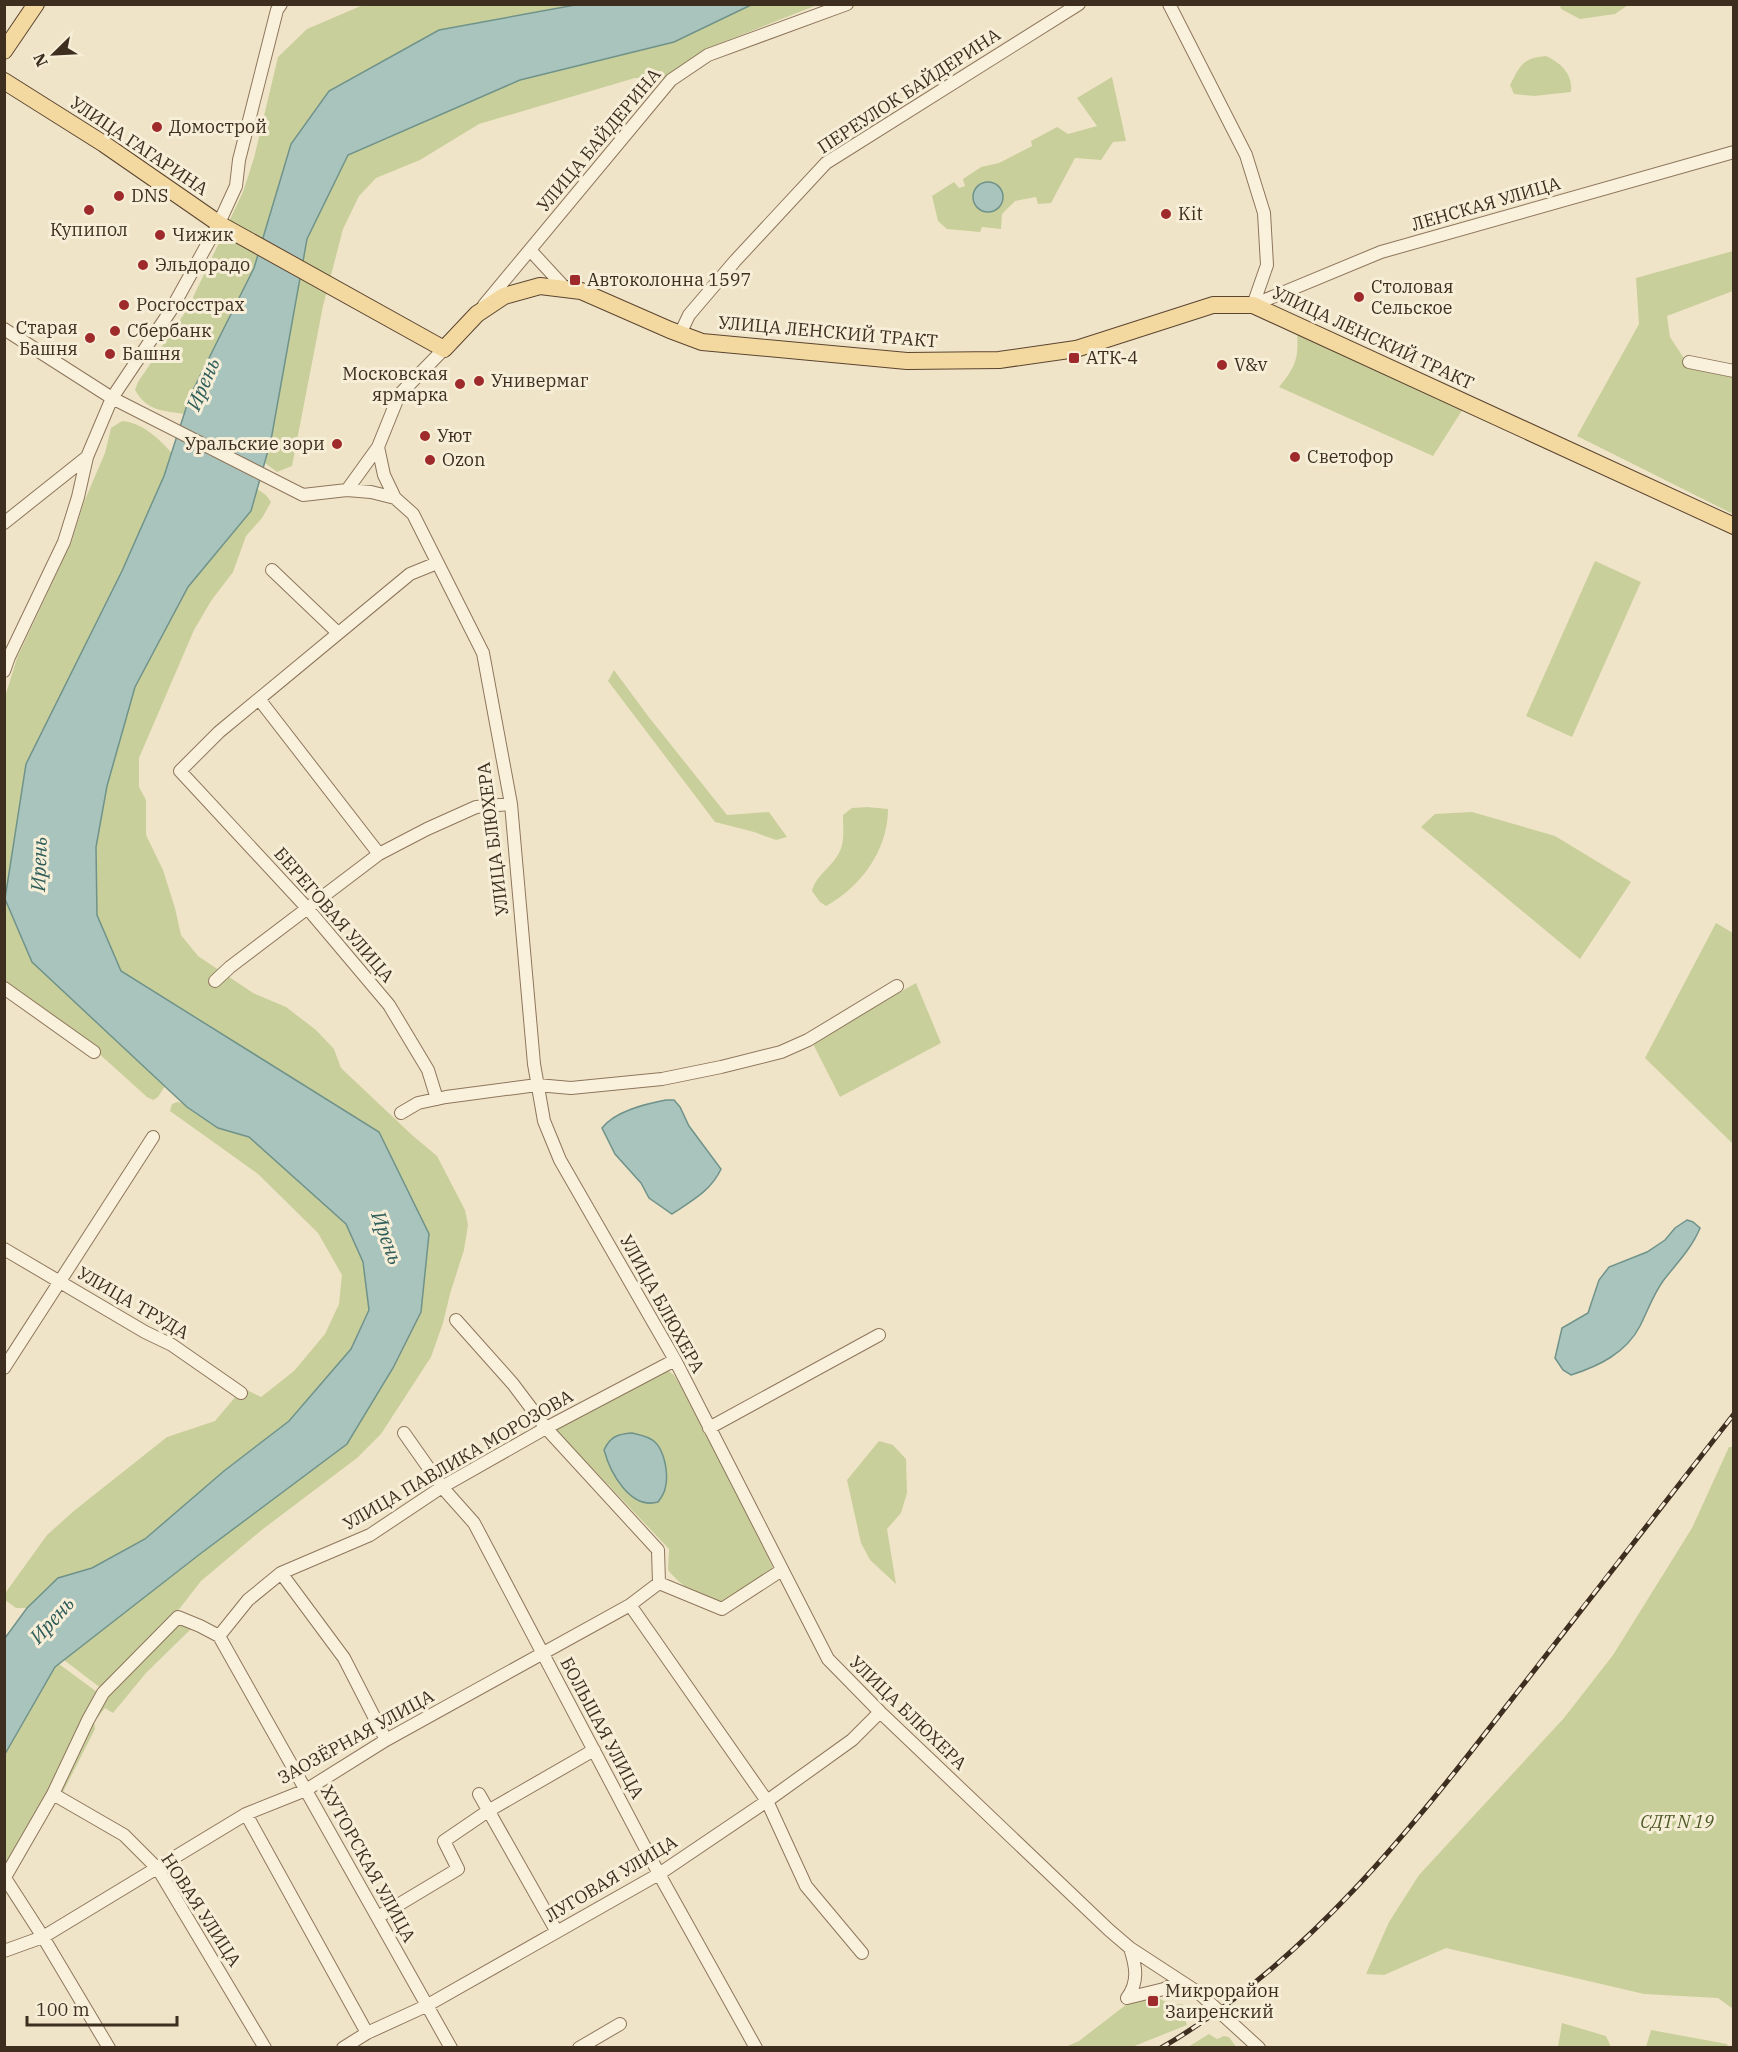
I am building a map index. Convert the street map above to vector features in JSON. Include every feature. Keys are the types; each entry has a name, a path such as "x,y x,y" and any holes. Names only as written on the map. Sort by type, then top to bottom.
{"main road":[{"path":"4,51 36,4"},
{"name":"УЛИЦА ГАГАРИНА","path":"4,81 104,144 220,224 444,349"},
{"name":"УЛИЦА ЛЕНСКИЙ ТРАКТ","path":"444,349 477,314 504,296 540,286 581,291 702,342 907,361 999,360 1076,349 1213,305 1252,305 1734,526"}],"street":[{"name":"УЛИЦА БАЙДЕРИНА","path":"477,314 671,80 708,55 847,4"},
{"name":"ПЕРЕУЛОК БАЙДЕРИНА","path":"680,334 689,315 735,261 826,163 1079,4"},
{"path":"1169,4 1246,155 1264,213 1267,265 1252,305"},
{"path":"4,671 64,542 78,498 87,457 112,398 171,310 220,224 236,186 239,160 275,6"},
{"name":"ЛЕНСКАЯ УЛИЦА","path":"1252,305 1381,252 1734,152"},
{"path":"530,250 566,289"},
{"path":"4,329 112,398 303,495 347,490 371,492 395,498"},
{"path":"347,490 378,447 399,394 444,349"},
{"path":"1689,362 1734,371"},
{"name":"УЛИЦА БЛЮХЕРА","path":"378,447 384,475 395,498 413,514 483,654 511,804 534,1064 544,1121 560,1160 675,1360 828,1659 880,1713 1109,1930 1130,1948 1212,2004 1259,2048"},
{"path":"4,523 87,457"},
{"path":"379,854 259,699 410,574 437,563"},
{"path":"272,570 338,633"},
{"name":"БЕРЕГОВАЯ УЛИЦА","path":"259,699 219,732 180,771 308,909 389,1005 428,1070 437,1099"},
{"path":"215,981 230,967 379,854 476,807 511,804"},
{"path":"401,1113 418,1103 437,1099 537,1085 571,1088 662,1079 781,1052 808,1040 897,986"},
{"path":"4,987 94,1052"},
{"path":"4,1368 153,1137"},
{"name":"УЛИЦА ТРУДА","path":"4,1249 172,1346 241,1393"},
{"path":"456,1320 513,1384 546,1428 658,1550 659,1584 722,1609 782,1570"},
{"path":"709,1428 879,1335"},
{"name":"УЛИЦА ПАВЛИКА МОРОЗОВА","path":"219,1636 248,1600 281,1573 370,1535 442,1487 546,1428 675,1360"},
{"name":"БОЛЬШАЯ УЛИЦА","path":"404,1433 442,1487 474,1524 659,1874 756,2048"},
{"path":"281,1573 344,1658 386,1740"},
{"name":"ЗАОЗЁРНАЯ УЛИЦА","path":"4,1951 43,1937 246,1814 306,1790 386,1740 630,1605 659,1584"},
{"path":"630,1605 767,1802 806,1886 862,1953"},
{"path":"110,2048 5,1879 53,1794 103,1693 177,1617 219,1636"},
{"name":"ХУТОРСКАЯ УЛИЦА","path":"219,1636 451,2048"},
{"name":"ЛУГОВАЯ УЛИЦА","path":"343,2048 367,2033 426,2006 659,1874 767,1802 852,1740 880,1713"},
{"path":"378,1917 458,1869 444,1841 488,1811 594,1750"},
{"name":"НОВАЯ УЛИЦА","path":"53,1794 124,1835 158,1869 265,2048"},
{"path":"479,1794 557,1932"},
{"path":"246,1814 367,2033"},
{"path":"1130,1948 1136,1974 1132,1991 1127,1998 1164,1989 1180,1981"},
{"path":"579,2048 620,2024"}],"green space":[{"path":"1560,4 1628,5 1615,14 1580,19 1561,9"},
{"path":"363,5 575,5 520,16 291,144 254,268 190,396 184,414 150,406 135,390 138,382 188,308 243,192 254,158 278,57 307,29"},
{"path":"751,5 817,5 711,47 665,78 635,78 479,124 420,160 376,178 359,196 343,229 323,306 292,466 277,472 265,463 307,239 348,155 520,80 674,42"},
{"path":"1546,56 1565,70 1570,80 1571,92 1534,96 1514,94 1510,85 1519,68 1527,61"},
{"path":"1112,77 1126,141 1113,142 1101,160 1075,158 1051,203 1038,204 1036,197 1015,201 1002,214 1001,229 982,227 980,232 947,229 938,221 932,196 954,182 959,188 965,186 963,179 981,167 999,163 1032,146 1031,141 1057,127 1068,134 1097,126 1077,98"},
{"path":"1733,251 1733,291 1667,316 1670,337 1689,366 1733,374 1733,514 1577,436 1639,324 1636,278"},
{"path":"1297,333 1463,409 1433,456 1279,387 1295,362"},
{"path":"122,421 143,428 172,453 122,571 26,764 32,962 165,1086 158,1097 153,1100 96,1051 5,982 5,697 17,658 71,543 84,502 105,453 111,428"},
{"path":"257,489 271,502 262,518 246,536 233,572 211,601 194,630 139,758 139,787 146,800 146,835 163,870 181,935 198,956 253,993 286,1007 316,1030 334,1049 341,1068 437,1156 465,1210 468,1225 464,1250 431,1357 381,1434 357,1458 263,1529 201,1581 180,1608 102,1689 64,1660 347,1444 393,1368 421,1312 379,1132 121,971 97,915 96,847 107,786 135,687 188,587 251,511"},
{"path":"1595,561 1641,582 1572,737 1526,716"},
{"path":"614,670 727,815 769,812 787,837 776,840 715,822 608,681"},
{"path":"852,808 888,809 887,824 878,853 861,878 839,898 826,906 812,891 814,885 841,849 843,815"},
{"path":"1472,812 1555,836 1631,882 1580,959 1421,827 1435,814"},
{"path":"1716,923 1733,933 1733,1144 1645,1058"},
{"path":"916,983 941,1043 840,1097 812,1042"},
{"path":"183,1103 218,1128 249,1137 346,1224 363,1262 369,1310 351,1349 289,1421 224,1471 145,1539 92,1568 58,1578 27,1608 16,1608 5,1600 6,1592 47,1535 167,1437 215,1421 237,1395 242,1396 247,1390 261,1397 294,1371 325,1334 339,1304 342,1275 318,1233 258,1174 170,1111 172,1104"},
{"path":"667,1370 674,1375 704,1425 773,1568 725,1602 693,1592 674,1577 668,1570 669,1549 594,1470 559,1438 557,1429 565,1422"},
{"path":"879,1441 893,1445 906,1459 907,1493 901,1513 887,1529 896,1584 870,1560 861,1543 847,1480"},
{"name":"СДТ N 19","path":"1729,1447 1734,1447 1733,2009 1718,1998 1644,1994 1446,1948 1384,1975 1366,1974 1389,1922 1419,1875 1564,1718 1613,1655 1692,1528"},
{"path":"174,1623 193,1627 146,1673 113,1713 105,1708 94,1722 95,1729 63,1792 60,1793 105,1693"},
{"path":"59,1664 97,1692 56,1780 5,1865 5,1754 55,1667"},
{"path":"1158,1998 1172,2005 1183,2004 1182,2011 1187,2025 1132,2047 1063,2048 1079,2041 1127,2004 1145,2000 1148,2007 1160,2003"},
{"path":"1562,2023 1606,2036 1611,2047 1558,2047"},
{"path":"1651,2030 1727,2044 1728,2047 1646,2047"},
{"path":"1209,2034 1217,2039 1224,2036 1229,2037 1236,2047 1188,2047"}],"water":[{"name":"Ирень","path":"575,5 751,5 674,42 520,80 348,155 307,239 271,440 251,511 188,587 135,687 107,786 96,847 97,915 121,971 379,1132 429,1234 421,1312 393,1368 347,1444 55,1667 5,1754 5,1638 27,1608 58,1578 92,1568 145,1539 224,1471 289,1421 351,1349 369,1310 363,1262 346,1224 249,1137 218,1128 187,1107 32,962 5,899 26,764 122,571 164,476 190,396 254,268 291,144 329,91 439,30"},
{"path":"988,182 994,183 1002,191 1002,203 994,211 988,212 982,211 974,203 973,197 974,191 982,183"},
{"path":"666,1100 674,1100 680,1107 689,1126 721,1169 706,1189 672,1214 649,1198 641,1183 615,1154 602,1128 622,1113"},
{"path":"1687,1220 1700,1228 1697,1235 1659,1286 1640,1326 1627,1344 1611,1357 1592,1367 1571,1375 1563,1370 1555,1358 1562,1328 1588,1313 1599,1280 1609,1267 1647,1252 1665,1240 1675,1228"},
{"path":"632,1433 653,1440 664,1458 666,1483 664,1493 658,1502 648,1503 630,1495 616,1478 607,1459 604,1450 609,1442 618,1435"}],"railway":[{"path":"1161,2048 1215,2013 1265,1974 1357,1887 1480,1740 1734,1414"}],"place":[{"name":"Домострой","path":"157,127"},
{"name":"DNS","path":"119,196"},
{"name":"Купипол","path":"89,210"},
{"name":"Kit","path":"1166,214"},
{"name":"Чижик","path":"160,235"},
{"name":"Эльдорадо","path":"143,265"},
{"name":"Автоколонна 1597","path":"575,280"},
{"name":"Столовая Сельское","path":"1359,297"},
{"name":"Росгосстрах","path":"124,305"},
{"name":"Сбербанк","path":"115,331"},
{"name":"Старая Башня","path":"90,338"},
{"name":"Башня","path":"110,354"},
{"name":"АТК-4","path":"1074,358"},
{"name":"V&v","path":"1222,365"},
{"name":"Универмаг","path":"479,381"},
{"name":"Московская ярмарка","path":"460,384"},
{"name":"Уют","path":"425,436"},
{"name":"Уральские зори","path":"337,444"},
{"name":"Светофор","path":"1295,457"},
{"name":"Ozon","path":"430,460"},
{"name":"Микрорайон Заиренский","path":"1153,2001"}]}
